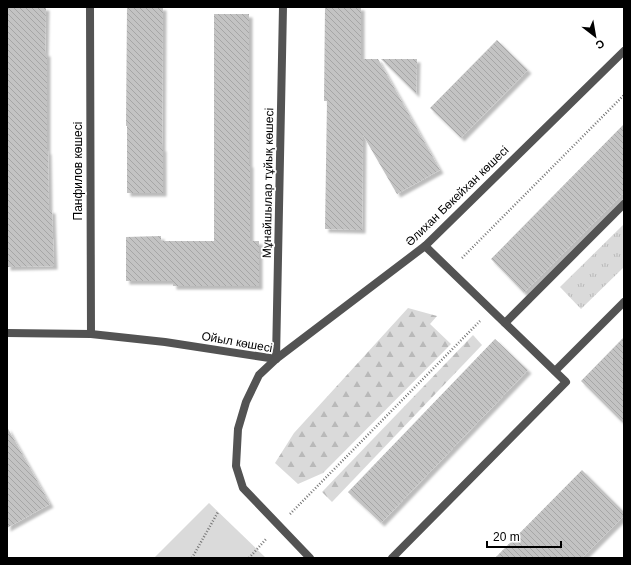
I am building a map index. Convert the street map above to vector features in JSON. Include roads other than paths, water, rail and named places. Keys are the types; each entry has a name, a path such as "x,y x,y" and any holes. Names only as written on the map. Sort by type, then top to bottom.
{"street":[{"name":"Панфилов көшесі","path":"90,7 91,334"},
{"name":"Мұнайшылар тұйық көшесі","path":"276,359 283,7"},
{"name":"Әлихан Бөкейхан көшесі","path":"276,359 425,246 624,51"},
{"path":"505,323 624,204"},
{"path":"392,558 566,382 425,246"},
{"path":"555,371 624,302"},
{"name":"Ойыл көшесі","path":"7,333 91,334 165,342 276,359"},
{"name":"Ойыл көшесі","path":"276,359 258,375 246,402 238,429 236,466 243,488 310,558"}]}
